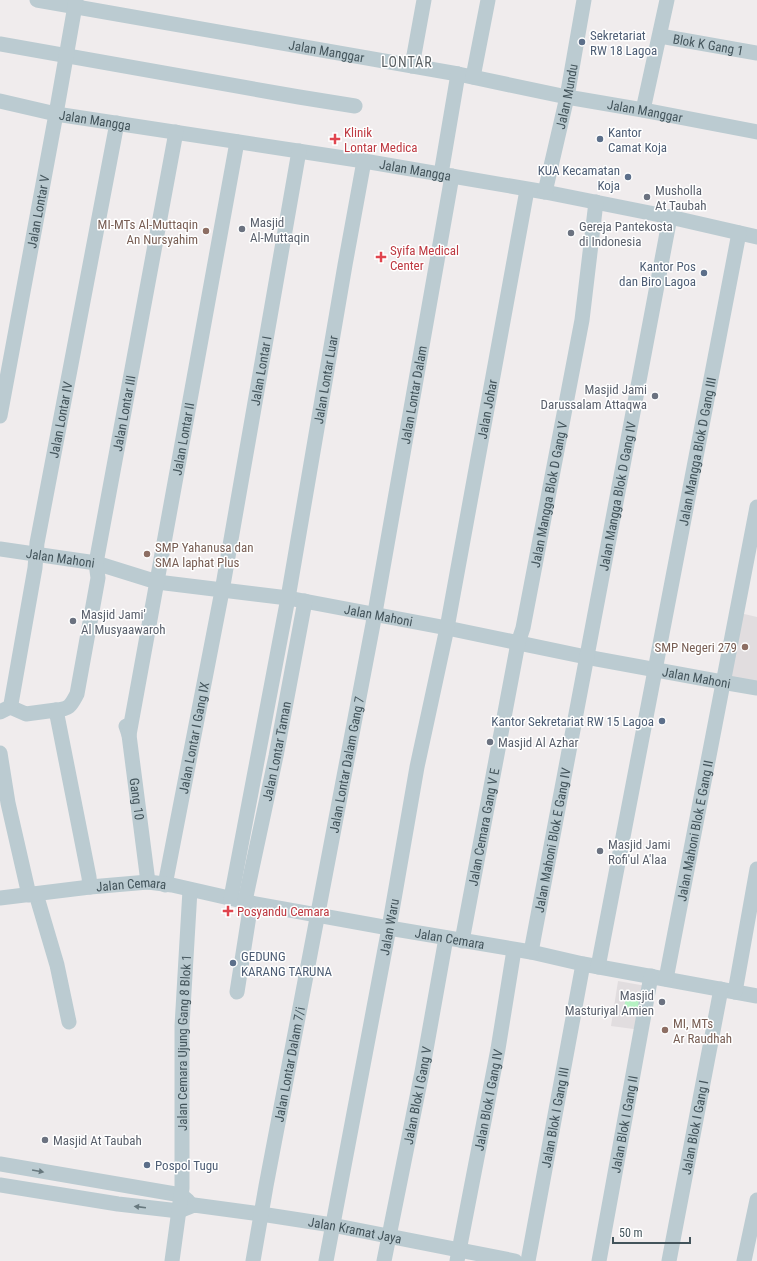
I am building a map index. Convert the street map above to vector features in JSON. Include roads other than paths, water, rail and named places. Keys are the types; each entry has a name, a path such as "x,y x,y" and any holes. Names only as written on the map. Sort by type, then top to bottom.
{"street":[{"name":"Jalan Manggar","path":"37,0 75,4 458,74 567,97 757,132"},
{"path":"412,66 424,0"},
{"path":"473,77 488,0"},
{"name":"Jalan Mundu","path":"545,192 567,97 584,0"},
{"path":"643,110 660,36 666,0"},
{"name":"Jalan Lontar V","path":"0,416 75,4"},
{"name":"Blok K Gang 1","path":"660,36 757,53"},
{"path":"0,44 355,106"},
{"name":"Jalan Lontar Dalam","path":"375,614 447,175 458,74"},
{"name":"Jalan Mangga","path":"0,101 56,114 364,161 545,192 670,217 757,237"},
{"name":"Jalan Lontar IV","path":"5,710 7,680 35,568 37,543 117,123"},
{"name":"Jalan Lontar III","path":"57,716 70,707 77,694 98,578 96,563 176,132"},
{"name":"Jalan Lontar II","path":"129,735 237,142"},
{"name":"Jalan Lontar I","path":"222,591 299,151"},
{"name":"Jalan Lontar Luar","path":"288,598 343,273 364,161"},
{"name":"Jalan Johar","path":"447,628 527,190"},
{"name":"Jalan Mangga Blok D Gang V","path":"518,643 524,628 582,320 596,202"},
{"name":"Jalan Mangga Blok D Gang IV","path":"586,656 670,217"},
{"name":"Jalan Mangga Blok D Gang III","path":"598,967 739,233"},
{"name":"Jalan Mahoni Blok E Gang II","path":"666,979 722,682 757,507"},
{"name":"Jalan Mahoni","path":"0,548 96,563 157,582 306,601 757,688"},
{"name":"Jalan Lontar I Gang IX","path":"165,884 222,591"},
{"name":"Jalan Lontar Taman","path":"242,901 288,598"},
{"name":"Jalan Lontar Taman","path":"242,901 276,756 306,601"},
{"name":"Jalan Lontar Dalam Gang 7","path":"318,915 375,614"},
{"name":"Jalan Waru","path":"326,1261 389,928 417,768 447,628"},
{"name":"Jalan Cemara Gang V E","path":"462,941 518,643"},
{"name":"Jalan Mahoni Blok E Gang IV","path":"531,952 586,656"},
{"path":"5,710 26,714 57,716 90,887"},
{"name":"Gang 10","path":"124,717 129,735 148,882"},
{"path":"0,753 8,803 32,894 57,965 69,1022"},
{"name":"Jalan Blok I Gang I","path":"669,1261 726,992 757,869"},
{"name":"Jalan Cemara","path":"0,898 90,887 148,882 165,884 242,901 531,952 583,969 598,967 650,982 666,979 726,992 757,996"},
{"name":"Jalan Cemara Ujung Gang 8 Blok 1","path":"172,1261 181,1195 182,1026 190,890"},
{"path":"237,992 242,901"},
{"name":"Jalan Lontar Dalam 7/i","path":"253,1261 318,915"},
{"name":"Jalan Blok I Gang V","path":"384,1261 422,1072 446,938"},
{"name":"Jalan Blok I Gang IV","path":"458,1256 498,1049 514,950"},
{"name":"Jalan Blok I Gang III","path":"528,1261 583,969"},
{"name":"Jalan Blok I Gang II","path":"599,1261 650,982"},
{"path":"0,1164 181,1195 194,1206"},
{"name":"Jalan Kramat Jaya","path":"0,1186 179,1212 194,1206 261,1214 389,1236 458,1256 515,1261"},
{"path":"744,1261 757,1200"}],"place":[{"name":"Sekretariat RW 18 Lagoa","path":"582,42"},
{"name":"Klinik Lontar Medica","path":"335,139"},
{"name":"Kantor Camat Koja","path":"600,139"},
{"name":"KUA Kecamatan Koja","path":"628,177"},
{"name":"Musholla At Taubah","path":"647,197"},
{"name":"Masjid Al-Muttaqin","path":"242,229"},
{"name":"MI-MTs Al-Muttaqin An Nursyahim","path":"206,231"},
{"name":"Gereja Pantekosta di Indonesia","path":"571,233"},
{"name":"Syifa Medical Center","path":"381,257"},
{"name":"Kantor Pos dan Biro Lagoa","path":"704,273"},
{"name":"Masjid Jami Darussalam Attaqwa","path":"655,396"},
{"name":"SMP Yahanusa dan SMA laphat Plus","path":"147,554"},
{"name":"Masjid Jami' Al Musyaawaroh","path":"73,621"},
{"name":"SMP Negeri 279","path":"745,647"},
{"name":"Kantor Sekretariat RW 15 Lagoa","path":"662,721"},
{"name":"Masjid Al Azhar","path":"490,742"},
{"name":"Masjid Jami Rofi'ul A'laa","path":"600,851"},
{"name":"Posyandu Cemara","path":"228,911"},
{"name":"GEDUNG KARANG TARUNA","path":"233,963"},
{"name":"Masjid Masturiyal Amien","path":"662,1002"},
{"name":"MI, MTs Ar Raudhah","path":"665,1030"},
{"name":"Masjid At Taubah","path":"45,1140"},
{"name":"Pospol Tugu","path":"147,1165"}],"district":[{"name":"LONTAR","path":"407,62"}]}
